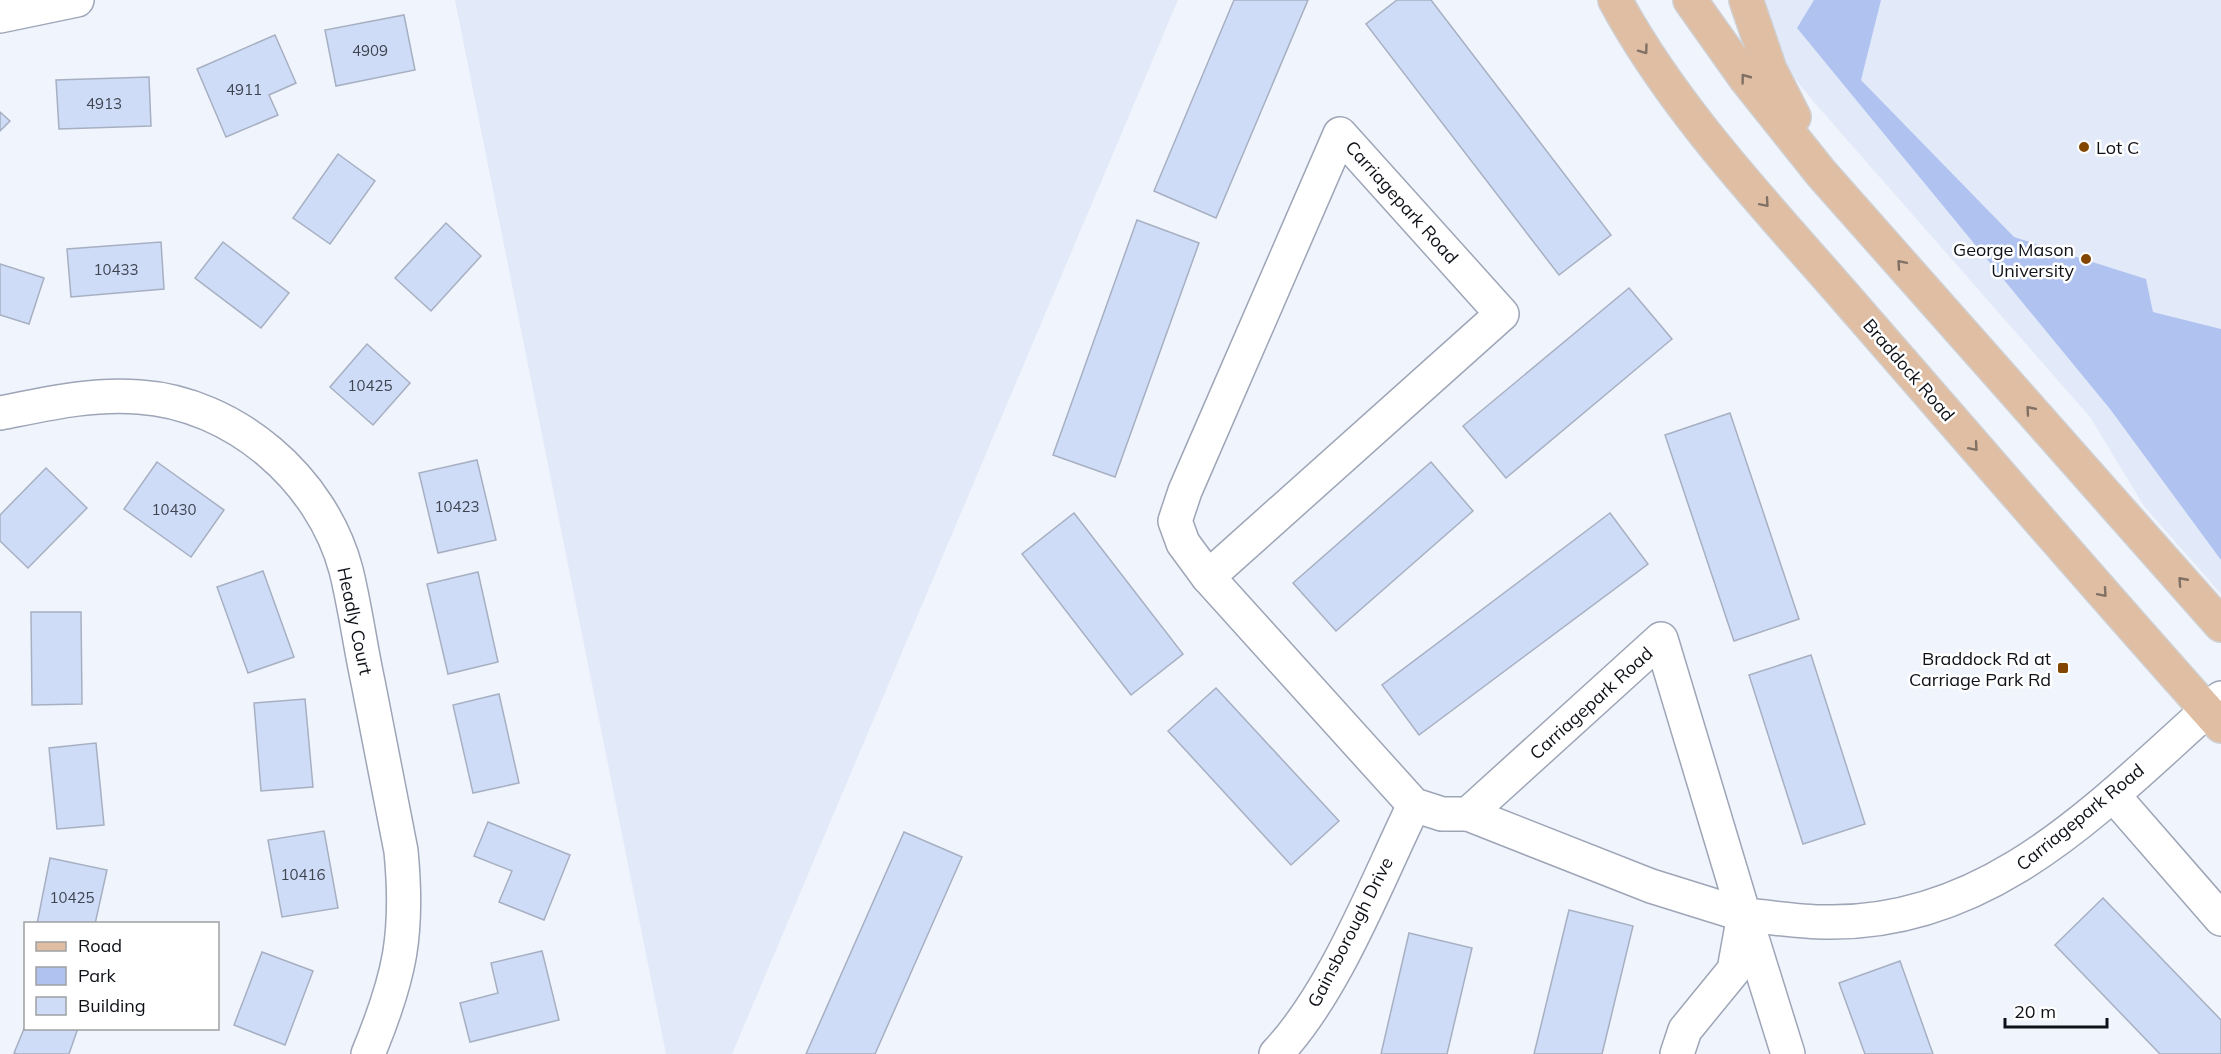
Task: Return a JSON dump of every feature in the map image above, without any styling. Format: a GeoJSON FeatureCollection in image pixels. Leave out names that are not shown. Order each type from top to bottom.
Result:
{"type":"FeatureCollection","features":[{"type":"Feature","properties":{"kind":"main road","name":"Braddock Road"},"geometry":{"type":"LineString","coordinates":[[1615,0],[1634,35],[1685,106],[1755,192],[2216,712]]}},
{"type":"Feature","properties":{"kind":"main road"},"geometry":{"type":"LineString","coordinates":[[1690,0],[1746,79],[1821,173],[2221,625]]}},
{"type":"Feature","properties":{"kind":"main road"},"geometry":{"type":"LineString","coordinates":[[1746,0],[1770,70],[1821,173]]}},
{"type":"Feature","properties":{"kind":"street"},"geometry":{"type":"LineString","coordinates":[[0,16],[77,0]]}},
{"type":"Feature","properties":{"kind":"street","name":"Carriagepark Road"},"geometry":{"type":"LineString","coordinates":[[1208,577],[1502,314],[1340,134],[1185,491],[1175,521],[1183,543],[1208,577],[1414,805],[1442,814],[1468,814],[1651,886],[1744,915],[1826,922],[1876,918],[1925,910],[1965,896],[2002,878],[2036,856],[2216,712]]}},
{"type":"Feature","properties":{"kind":"street","name":"Headly Court"},"geometry":{"type":"LineString","coordinates":[[0,413],[95,396],[141,397],[174,403],[231,424],[251,436],[299,481],[324,519],[345,568],[400,851],[405,897],[405,924],[397,977],[368,1054]]}},
{"type":"Feature","properties":{"kind":"street","name":"Carriagepark Road"},"geometry":{"type":"LineString","coordinates":[[1468,814],[1661,639],[1788,1054]]}},
{"type":"Feature","properties":{"kind":"street"},"geometry":{"type":"LineString","coordinates":[[2113,795],[2221,919]]}},
{"type":"Feature","properties":{"kind":"street","name":"Gainsborough Drive"},"geometry":{"type":"LineString","coordinates":[[1275,1054],[1293,1036],[1318,998],[1414,805]]}},
{"type":"Feature","properties":{"kind":"street","name":"Carriagepark Road"},"geometry":{"type":"LineString","coordinates":[[1677,1054],[1685,1030],[1734,970],[1744,915]]}},
{"type":"Feature","properties":{"kind":"shaded area"},"geometry":{"type":"Polygon","coordinates":[[[455,0],[1178,0],[732,1054],[666,1054],[455,0]]]}},
{"type":"Feature","properties":{"kind":"shaded area","name":"George Mason University"},"geometry":{"type":"Polygon","coordinates":[[[1732,0],[2221,0],[2221,594],[2144,506],[2090,417],[1813,101],[1732,0]]]}},
{"type":"Feature","properties":{"kind":"green space"},"geometry":{"type":"Polygon","coordinates":[[[1814,0],[1881,0],[1861,80],[2014,237],[2146,279],[2153,312],[2221,329],[2221,560],[2110,409],[1797,28],[1814,0]]]}},
{"type":"Feature","properties":{"kind":"building"},"geometry":{"type":"Polygon","coordinates":[[[1234,0],[1308,0],[1216,218],[1154,191],[1234,0]]]}},
{"type":"Feature","properties":{"kind":"building"},"geometry":{"type":"Polygon","coordinates":[[[1397,0],[1431,0],[1611,235],[1559,275],[1366,24],[1397,0]]]}},
{"type":"Feature","properties":{"kind":"building"},"geometry":{"type":"Polygon","coordinates":[[[404,15],[415,70],[336,86],[325,30],[404,15]]]}},
{"type":"Feature","properties":{"kind":"building"},"geometry":{"type":"Polygon","coordinates":[[[275,35],[296,83],[269,95],[278,115],[226,137],[197,69],[275,35]]]}},
{"type":"Feature","properties":{"kind":"building"},"geometry":{"type":"Polygon","coordinates":[[[149,77],[151,126],[59,129],[56,80],[149,77]]]}},
{"type":"Feature","properties":{"kind":"building"},"geometry":{"type":"Polygon","coordinates":[[[0,112],[10,121],[0,131],[0,112]]]}},
{"type":"Feature","properties":{"kind":"building"},"geometry":{"type":"Polygon","coordinates":[[[338,154],[375,181],[330,244],[293,218],[338,154]]]}},
{"type":"Feature","properties":{"kind":"building"},"geometry":{"type":"Polygon","coordinates":[[[1137,220],[1199,243],[1115,477],[1053,455],[1137,220]]]}},
{"type":"Feature","properties":{"kind":"building"},"geometry":{"type":"Polygon","coordinates":[[[446,223],[481,256],[431,311],[395,278],[446,223]]]}},
{"type":"Feature","properties":{"kind":"building"},"geometry":{"type":"Polygon","coordinates":[[[161,242],[164,289],[71,297],[67,249],[161,242]]]}},
{"type":"Feature","properties":{"kind":"building"},"geometry":{"type":"Polygon","coordinates":[[[223,242],[289,293],[261,328],[195,278],[223,242]]]}},
{"type":"Feature","properties":{"kind":"building"},"geometry":{"type":"Polygon","coordinates":[[[0,264],[44,278],[29,324],[0,315],[0,264]]]}},
{"type":"Feature","properties":{"kind":"building"},"geometry":{"type":"Polygon","coordinates":[[[1629,288],[1672,339],[1506,478],[1463,426],[1629,288]]]}},
{"type":"Feature","properties":{"kind":"building"},"geometry":{"type":"Polygon","coordinates":[[[367,344],[410,383],[373,425],[330,387],[367,344]]]}},
{"type":"Feature","properties":{"kind":"building"},"geometry":{"type":"Polygon","coordinates":[[[1730,413],[1799,619],[1734,641],[1665,435],[1730,413]]]}},
{"type":"Feature","properties":{"kind":"building"},"geometry":{"type":"Polygon","coordinates":[[[477,460],[496,540],[438,553],[419,473],[477,460]]]}},
{"type":"Feature","properties":{"kind":"building"},"geometry":{"type":"Polygon","coordinates":[[[157,462],[224,510],[191,557],[124,509],[157,462]]]}},
{"type":"Feature","properties":{"kind":"building"},"geometry":{"type":"Polygon","coordinates":[[[1431,462],[1473,511],[1336,631],[1293,583],[1431,462]]]}},
{"type":"Feature","properties":{"kind":"building"},"geometry":{"type":"Polygon","coordinates":[[[46,468],[87,508],[28,568],[0,541],[0,515],[46,468]]]}},
{"type":"Feature","properties":{"kind":"building"},"geometry":{"type":"Polygon","coordinates":[[[1074,513],[1183,654],[1131,695],[1022,554],[1074,513]]]}},
{"type":"Feature","properties":{"kind":"building"},"geometry":{"type":"Polygon","coordinates":[[[1610,513],[1648,564],[1419,735],[1382,685],[1610,513]]]}},
{"type":"Feature","properties":{"kind":"building"},"geometry":{"type":"Polygon","coordinates":[[[263,571],[294,657],[248,673],[217,587],[263,571]]]}},
{"type":"Feature","properties":{"kind":"building"},"geometry":{"type":"Polygon","coordinates":[[[478,572],[498,662],[448,674],[427,584],[478,572]]]}},
{"type":"Feature","properties":{"kind":"building"},"geometry":{"type":"Polygon","coordinates":[[[31,612],[81,612],[82,704],[32,705],[31,612]]]}},
{"type":"Feature","properties":{"kind":"building"},"geometry":{"type":"Polygon","coordinates":[[[1811,655],[1865,824],[1803,844],[1749,675],[1811,655]]]}},
{"type":"Feature","properties":{"kind":"building"},"geometry":{"type":"Polygon","coordinates":[[[1216,688],[1339,821],[1291,865],[1168,731],[1216,688]]]}},
{"type":"Feature","properties":{"kind":"building"},"geometry":{"type":"Polygon","coordinates":[[[499,694],[519,783],[473,793],[453,705],[499,694]]]}},
{"type":"Feature","properties":{"kind":"building"},"geometry":{"type":"Polygon","coordinates":[[[305,699],[313,787],[261,791],[254,703],[305,699]]]}},
{"type":"Feature","properties":{"kind":"building"},"geometry":{"type":"Polygon","coordinates":[[[96,743],[104,825],[57,829],[49,748],[96,743]]]}},
{"type":"Feature","properties":{"kind":"building"},"geometry":{"type":"Polygon","coordinates":[[[488,822],[570,855],[544,920],[499,902],[512,871],[474,856],[488,822]]]}},
{"type":"Feature","properties":{"kind":"building"},"geometry":{"type":"Polygon","coordinates":[[[324,831],[338,908],[282,917],[268,840],[324,831]]]}},
{"type":"Feature","properties":{"kind":"building"},"geometry":{"type":"Polygon","coordinates":[[[904,832],[962,857],[875,1054],[806,1054],[904,832]]]}},
{"type":"Feature","properties":{"kind":"building"},"geometry":{"type":"Polygon","coordinates":[[[50,858],[107,870],[95,922],[37,922],[50,858]]]}},
{"type":"Feature","properties":{"kind":"building"},"geometry":{"type":"Polygon","coordinates":[[[2103,898],[2221,1020],[2221,1054],[2160,1054],[2055,945],[2103,898]]]}},
{"type":"Feature","properties":{"kind":"building"},"geometry":{"type":"Polygon","coordinates":[[[1569,910],[1633,926],[1602,1054],[1534,1054],[1569,910]]]}},
{"type":"Feature","properties":{"kind":"building"},"geometry":{"type":"Polygon","coordinates":[[[1409,933],[1472,948],[1447,1054],[1381,1054],[1409,933]]]}},
{"type":"Feature","properties":{"kind":"building"},"geometry":{"type":"Polygon","coordinates":[[[542,951],[559,1020],[470,1042],[460,1003],[498,993],[491,963],[542,951]]]}},
{"type":"Feature","properties":{"kind":"building"},"geometry":{"type":"Polygon","coordinates":[[[262,952],[313,971],[285,1045],[234,1025],[262,952]]]}},
{"type":"Feature","properties":{"kind":"building"},"geometry":{"type":"Polygon","coordinates":[[[1900,961],[1933,1054],[1865,1054],[1839,983],[1900,961]]]}},
{"type":"Feature","properties":{"kind":"building"},"geometry":{"type":"Polygon","coordinates":[[[24,1029],[77,1030],[69,1054],[14,1053],[24,1029]]]}},
{"type":"Feature","properties":{"kind":"place","name":"Lot C"},"geometry":{"type":"Point","coordinates":[2084,147]}},
{"type":"Feature","properties":{"kind":"place","name":"George Mason University"},"geometry":{"type":"Point","coordinates":[2086,259]}},
{"type":"Feature","properties":{"kind":"place","name":"Braddock Rd at Carriage Park Rd"},"geometry":{"type":"Point","coordinates":[2063,668]}}]}
